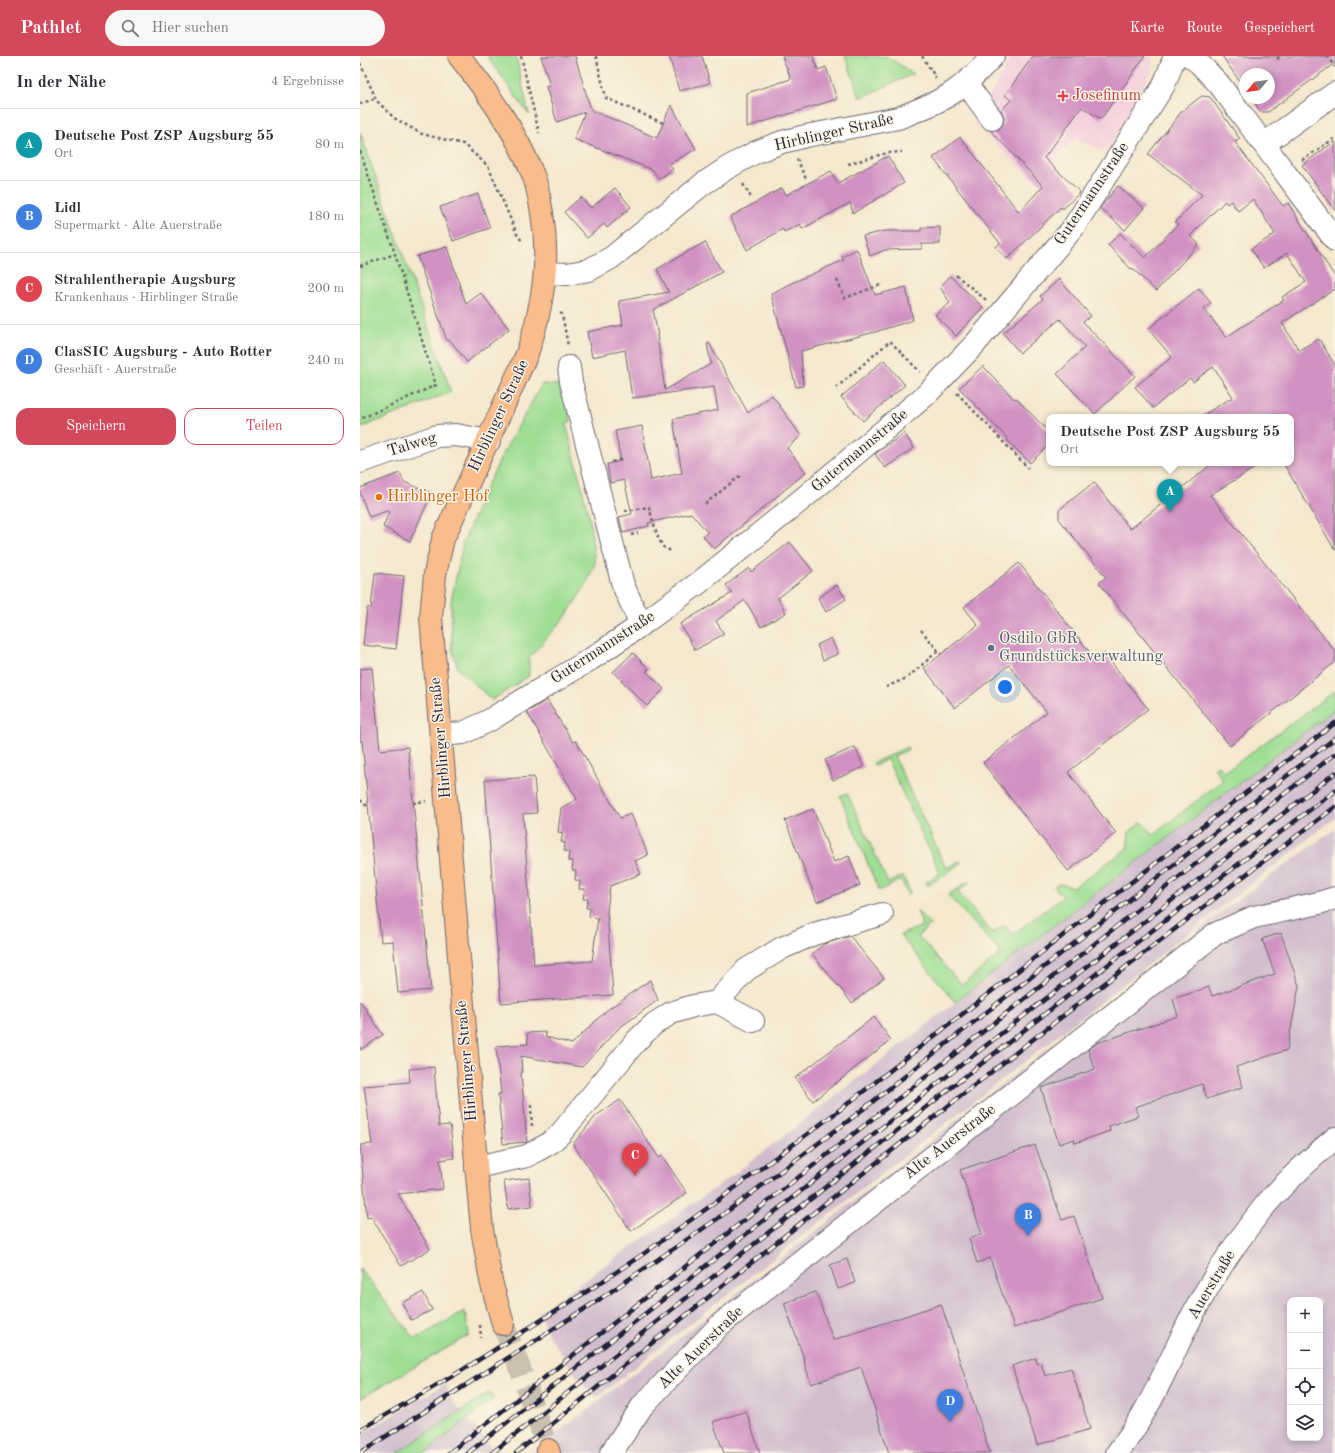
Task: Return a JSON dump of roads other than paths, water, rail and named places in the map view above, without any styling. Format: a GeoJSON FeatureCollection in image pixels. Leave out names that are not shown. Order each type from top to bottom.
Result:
{"type":"FeatureCollection","features":[{"type":"Feature","properties":{"kind":"main road"},"geometry":{"type":"LineString","coordinates":[[459,56],[488,92],[513,133],[533,175],[541,203],[546,233],[546,273]]}},
{"type":"Feature","properties":{"kind":"main road","name":"Hirblinger Straße"},"geometry":{"type":"LineString","coordinates":[[503,1324],[489,1274],[482,1229],[441,735],[435,681],[431,617],[435,574],[443,539],[465,489],[489,441],[527,354],[536,329],[546,273]]}},
{"type":"Feature","properties":{"kind":"street","name":"Hirblinger Straße"},"geometry":{"type":"LineString","coordinates":[[546,273],[567,274],[589,270],[611,258],[703,184],[727,168],[756,152],[782,142],[806,136],[898,118],[947,96],[966,83],[993,56]]}},
{"type":"Feature","properties":{"kind":"street","name":"Gutermannstraße"},"geometry":{"type":"LineString","coordinates":[[441,735],[463,733],[488,721],[591,659],[641,625],[700,582],[806,496],[938,382],[1002,314],[1073,228],[1164,85],[1175,56]]}},
{"type":"Feature","properties":{"kind":"street"},"geometry":{"type":"LineString","coordinates":[[1190,56],[1199,63],[1219,84],[1335,240]]}},
{"type":"Feature","properties":{"kind":"street"},"geometry":{"type":"LineString","coordinates":[[966,83],[992,119]]}},
{"type":"Feature","properties":{"kind":"street"},"geometry":{"type":"LineString","coordinates":[[1264,144],[1335,93]]}},
{"type":"Feature","properties":{"kind":"street"},"geometry":{"type":"LineString","coordinates":[[569,367],[570,382],[623,585],[641,625]]}},
{"type":"Feature","properties":{"kind":"street","name":"Talweg"},"geometry":{"type":"LineString","coordinates":[[360,462],[437,436],[456,435],[489,441]]}},
{"type":"Feature","properties":{"kind":"street","name":"Alte Auerstraße"},"geometry":{"type":"LineString","coordinates":[[611,1453],[643,1405],[721,1324],[1215,934],[1254,917],[1319,904],[1335,898]]}},
{"type":"Feature","properties":{"kind":"street"},"geometry":{"type":"LineString","coordinates":[[717,1002],[746,970],[782,948],[814,934],[882,914]]}},
{"type":"Feature","properties":{"kind":"street"},"geometry":{"type":"LineString","coordinates":[[476,1167],[527,1156],[550,1143],[561,1133],[636,1040],[654,1024],[671,1013],[693,1006],[717,1002],[753,1021]]}},
{"type":"Feature","properties":{"kind":"street","name":"Auerstraße"},"geometry":{"type":"LineString","coordinates":[[1117,1453],[1138,1424],[1162,1380],[1194,1313],[1224,1261],[1260,1212],[1279,1190],[1305,1164],[1335,1138]]}},
{"type":"Feature","properties":{"kind":"tunnel"},"geometry":{"type":"LineString","coordinates":[[503,1324],[548,1450]]}},
{"type":"Feature","properties":{"kind":"railway"},"geometry":{"type":"LineString","coordinates":[[360,1430],[461,1371],[597,1285],[709,1207],[837,1112],[1335,723]]}},
{"type":"Feature","properties":{"kind":"railway"},"geometry":{"type":"LineString","coordinates":[[360,1453],[600,1299],[717,1219],[848,1121],[1335,738]]}},
{"type":"Feature","properties":{"kind":"railway"},"geometry":{"type":"LineString","coordinates":[[449,1453],[1335,754]]}},
{"type":"Feature","properties":{"kind":"railway"},"geometry":{"type":"LineString","coordinates":[[468,1453],[1335,773]]}},
{"type":"Feature","properties":{"kind":"railway"},"geometry":{"type":"LineString","coordinates":[[492,1453],[1016,1036],[1335,791]]}},
{"type":"Feature","properties":{"kind":"railway"},"geometry":{"type":"LineString","coordinates":[[516,1453],[774,1244],[933,1118],[1093,992],[1335,807]]}},
{"type":"Feature","properties":{"kind":"place","name":"Josefinum"},"geometry":{"type":"Point","coordinates":[1063,96]}},
{"type":"Feature","properties":{"kind":"place","name":"Hirblinger Hof"},"geometry":{"type":"Point","coordinates":[379,497]}},
{"type":"Feature","properties":{"kind":"place","name":"Deutsche Post ZSP Augsburg 55"},"geometry":{"type":"Point","coordinates":[1170,512]}},
{"type":"Feature","properties":{"kind":"place","name":"Osdilo GbR Grundstücksverwaltung"},"geometry":{"type":"Point","coordinates":[991,648]}},
{"type":"Feature","properties":{"kind":"place","name":"Strahlentherapie Augsburg"},"geometry":{"type":"Point","coordinates":[635,1176]}},
{"type":"Feature","properties":{"kind":"place","name":"Lidl"},"geometry":{"type":"Point","coordinates":[1028,1236]}},
{"type":"Feature","properties":{"kind":"place","name":"ClasSIC Augsburg - Auto Rotter"},"geometry":{"type":"Point","coordinates":[950,1422]}}]}
